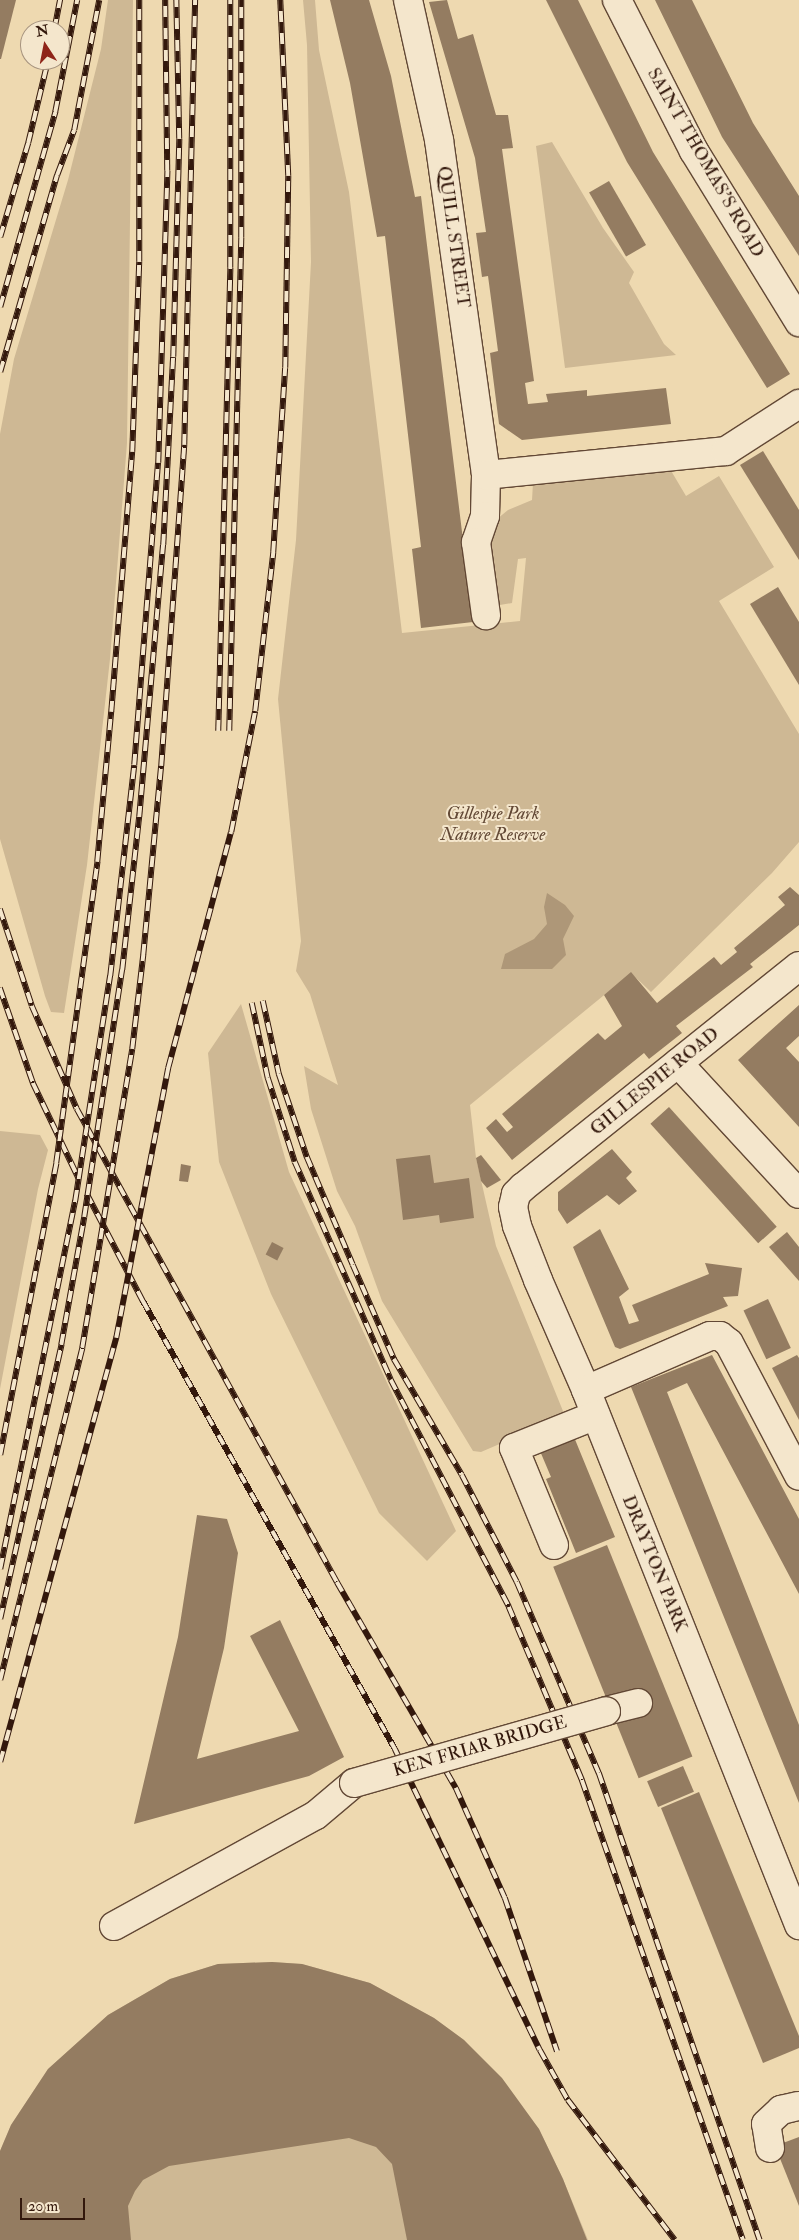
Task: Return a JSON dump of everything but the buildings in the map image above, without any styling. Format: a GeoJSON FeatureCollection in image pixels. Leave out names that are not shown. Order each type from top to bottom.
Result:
{"type":"FeatureCollection","features":[{"type":"Feature","properties":{"kind":"street","name":"QUILL STREET"},"geometry":{"type":"LineString","coordinates":[[408,0],[439,140],[486,475],[485,516],[476,542],[486,615]]}},
{"type":"Feature","properties":{"kind":"street","name":"SAINT THOMAS'S ROAD"},"geometry":{"type":"LineString","coordinates":[[617,0],[694,151],[799,322]]}},
{"type":"Feature","properties":{"kind":"street"},"geometry":{"type":"LineString","coordinates":[[486,475],[726,451],[799,404]]}},
{"type":"Feature","properties":{"kind":"street","name":"GILLESPIE ROAD"},"geometry":{"type":"LineString","coordinates":[[514,1201],[523,1187],[799,966]]}},
{"type":"Feature","properties":{"kind":"street"},"geometry":{"type":"LineString","coordinates":[[678,1063],[799,1194]]}},
{"type":"Feature","properties":{"kind":"street","name":"DRAYTON PARK"},"geometry":{"type":"LineString","coordinates":[[514,1201],[520,1234],[586,1390],[799,1925]]}},
{"type":"Feature","properties":{"kind":"street"},"geometry":{"type":"LineString","coordinates":[[586,1390],[710,1336],[720,1336],[729,1343],[799,1476]]}},
{"type":"Feature","properties":{"kind":"street"},"geometry":{"type":"LineString","coordinates":[[554,1545],[514,1448],[596,1415]]}},
{"type":"Feature","properties":{"kind":"street","name":"KEN FRIAR BRIDGE"},"geometry":{"type":"LineString","coordinates":[[114,1926],[316,1815],[354,1783],[638,1703]]}},
{"type":"Feature","properties":{"kind":"street"},"geometry":{"type":"LineString","coordinates":[[770,2148],[766,2124],[781,2110],[799,2106]]}},
{"type":"Feature","properties":{"kind":"green space"},"geometry":{"type":"Polygon","coordinates":[[[108,0],[133,0],[127,443],[110,659],[87,865],[64,1013],[51,1012],[45,996],[0,839],[0,434],[14,359],[68,180],[101,49],[108,0]]]}},
{"type":"Feature","properties":{"kind":"green space","name":"Gillespie Park Nature Reserve"},"geometry":{"type":"Polygon","coordinates":[[[303,0],[315,0],[319,50],[349,192],[402,633],[520,621],[526,558],[518,559],[512,603],[494,606],[488,564],[491,524],[508,510],[532,500],[533,483],[670,469],[686,496],[719,476],[774,567],[719,601],[799,734],[799,842],[772,873],[651,992],[631,973],[470,1105],[476,1158],[496,1246],[565,1416],[481,1452],[473,1451],[382,1301],[355,1226],[337,1191],[311,1109],[304,1066],[338,1085],[310,994],[296,971],[301,941],[278,699],[296,540],[311,262],[307,45],[303,0]]]}},
{"type":"Feature","properties":{"kind":"green space"},"geometry":{"type":"Polygon","coordinates":[[[552,142],[603,228],[634,272],[629,283],[664,344],[676,355],[565,368],[536,146],[552,142]]]}},
{"type":"Feature","properties":{"kind":"green space"},"geometry":{"type":"Polygon","coordinates":[[[241,1004],[289,1172],[456,1531],[427,1561],[379,1513],[271,1294],[219,1162],[208,1053],[241,1004]]]}},
{"type":"Feature","properties":{"kind":"green space"},"geometry":{"type":"Polygon","coordinates":[[[0,1131],[40,1135],[48,1150],[38,1189],[0,1389],[0,1131]]]}},
{"type":"Feature","properties":{"kind":"green space"},"geometry":{"type":"Polygon","coordinates":[[[272,1962],[302,1964],[370,1983],[434,2018],[464,2040],[539,2129],[563,2179],[588,2240],[0,2240],[0,2151],[11,2125],[48,2069],[108,2015],[170,1979],[218,1964],[272,1962]]]}},
{"type":"Feature","properties":{"kind":"shaded area"},"geometry":{"type":"Polygon","coordinates":[[[547,893],[565,905],[574,916],[563,939],[566,955],[552,969],[501,969],[505,954],[534,939],[547,924],[544,907],[547,893]]]}},
{"type":"Feature","properties":{"kind":"railway"},"geometry":{"type":"LineString","coordinates":[[56,20],[60,0]]}},
{"type":"Feature","properties":{"kind":"railway"},"geometry":{"type":"LineString","coordinates":[[0,307],[55,112],[77,0]]}},
{"type":"Feature","properties":{"kind":"railway"},"geometry":{"type":"LineString","coordinates":[[0,372],[57,175],[74,130],[99,0]]}},
{"type":"Feature","properties":{"kind":"railway"},"geometry":{"type":"LineString","coordinates":[[0,1455],[56,1163],[97,862],[132,452],[139,262],[139,0]]}},
{"type":"Feature","properties":{"kind":"railway"},"geometry":{"type":"LineString","coordinates":[[0,1569],[75,1201],[110,976],[134,765],[158,463],[167,171],[165,0]]}},
{"type":"Feature","properties":{"kind":"railway"},"geometry":{"type":"LineString","coordinates":[[0,1619],[61,1345],[84,1217],[122,970],[139,817],[163,545],[173,357],[179,139],[176,0]]}},
{"type":"Feature","properties":{"kind":"railway"},"geometry":{"type":"LineString","coordinates":[[0,1680],[82,1348],[132,1049],[143,955],[161,766],[184,445],[195,0]]}},
{"type":"Feature","properties":{"kind":"railway"},"geometry":{"type":"LineString","coordinates":[[218,731],[230,268],[230,0]]}},
{"type":"Feature","properties":{"kind":"railway"},"geometry":{"type":"LineString","coordinates":[[229,731],[241,238],[241,0]]}},
{"type":"Feature","properties":{"kind":"railway"},"geometry":{"type":"LineString","coordinates":[[0,1762],[116,1338],[168,1068],[231,832],[255,711],[273,552],[285,368],[288,176],[280,0]]}},
{"type":"Feature","properties":{"kind":"railway"},"geometry":{"type":"LineString","coordinates":[[0,237],[28,143],[46,70]]}},
{"type":"Feature","properties":{"kind":"railway"},"geometry":{"type":"LineString","coordinates":[[0,909],[32,1006],[77,1109],[337,1582],[456,1788],[505,1898],[557,2051]]}},
{"type":"Feature","properties":{"kind":"railway"},"geometry":{"type":"LineString","coordinates":[[0,988],[33,1083],[79,1179]]}},
{"type":"Feature","properties":{"kind":"railway"},"geometry":{"type":"LineString","coordinates":[[263,1001],[279,1074],[307,1157],[353,1265],[394,1359],[462,1475],[517,1582],[599,1773],[760,2240]]}},
{"type":"Feature","properties":{"kind":"railway"},"geometry":{"type":"LineString","coordinates":[[252,1003],[268,1078],[295,1162],[391,1380],[509,1607],[582,1780],[743,2240]]}},
{"type":"Feature","properties":{"kind":"railway"},"geometry":{"type":"LineString","coordinates":[[87,1194],[143,1301],[395,1749],[540,2050],[568,2100],[675,2240]]}}]}
